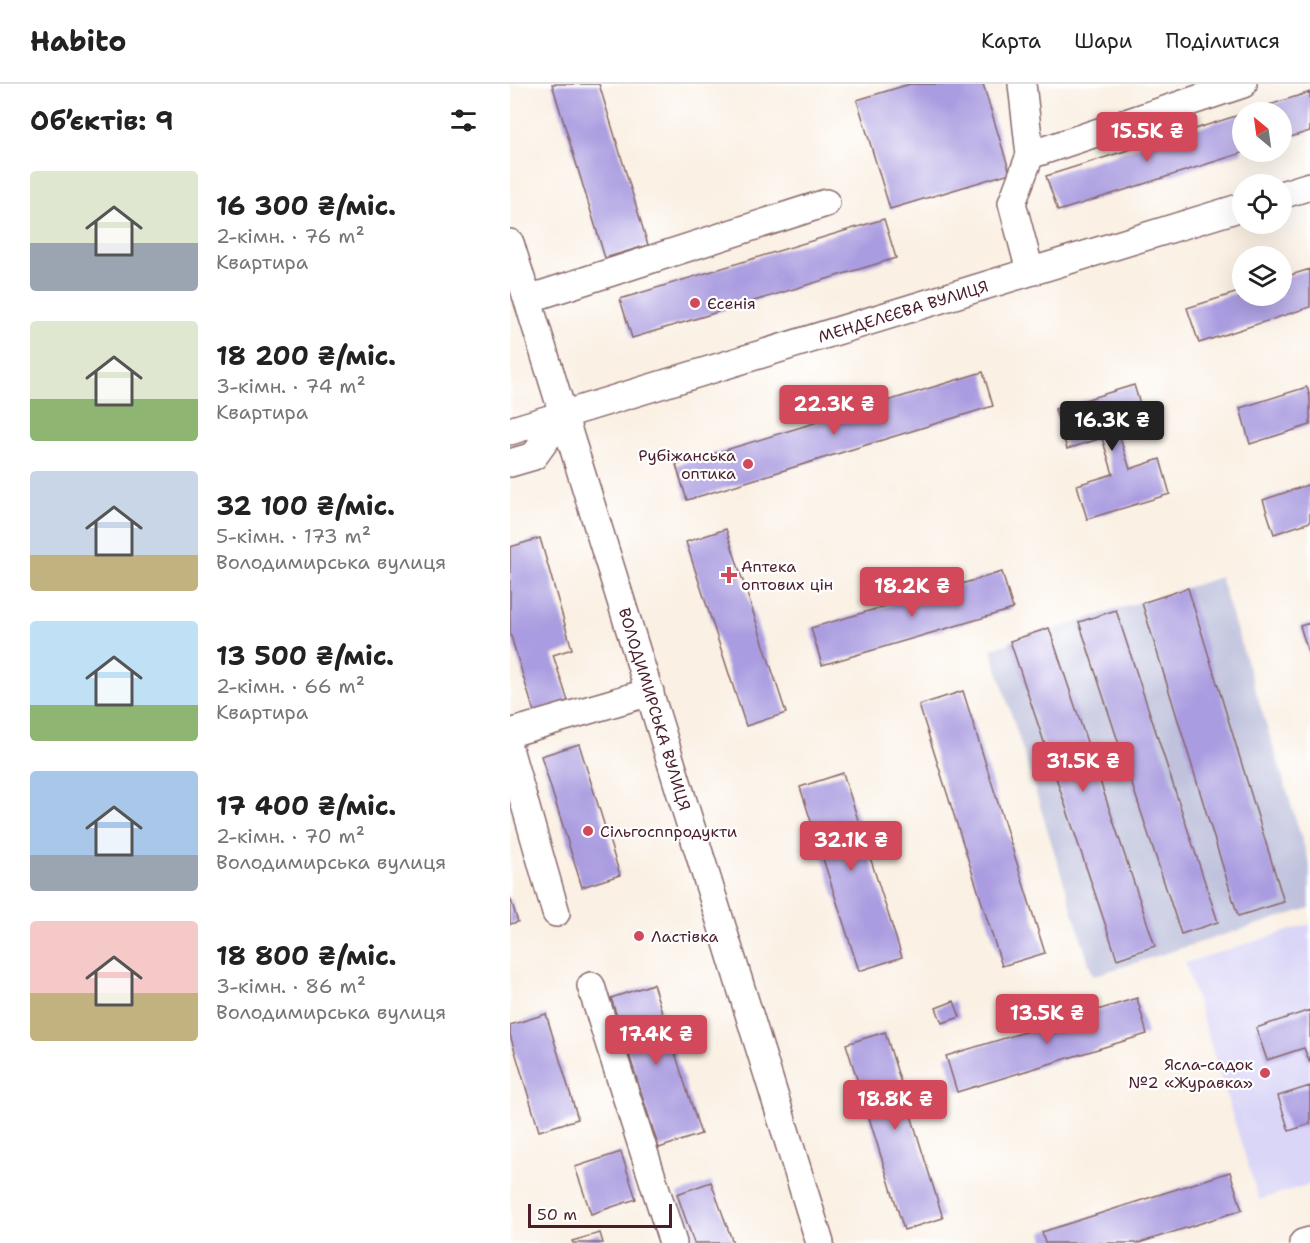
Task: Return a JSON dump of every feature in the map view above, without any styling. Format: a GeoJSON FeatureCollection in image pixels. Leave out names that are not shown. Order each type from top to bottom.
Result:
{"type":"FeatureCollection","features":[{"type":"Feature","properties":{"kind":"street"},"geometry":{"type":"LineString","coordinates":[[1022,84],[1030,154],[1012,203],[1030,272]]}},
{"type":"Feature","properties":{"kind":"street"},"geometry":{"type":"LineString","coordinates":[[1030,154],[1243,84]]}},
{"type":"Feature","properties":{"kind":"street"},"geometry":{"type":"LineString","coordinates":[[1292,192],[1310,186]]}},
{"type":"Feature","properties":{"kind":"street"},"geometry":{"type":"LineString","coordinates":[[528,299],[826,203]]}},
{"type":"Feature","properties":{"kind":"street","name":"МЕНДЕЛЄЄВА ВУЛИЦЯ"},"geometry":{"type":"LineString","coordinates":[[510,432],[1232,210]]}},
{"type":"Feature","properties":{"kind":"street","name":"ВОЛОДИМИРСЬКА ВУЛИЦЯ"},"geometry":{"type":"LineString","coordinates":[[510,243],[820,1243]]}},
{"type":"Feature","properties":{"kind":"street"},"geometry":{"type":"LineString","coordinates":[[510,463],[534,456],[564,415]]}},
{"type":"Feature","properties":{"kind":"street"},"geometry":{"type":"LineString","coordinates":[[510,734],[650,692]]}},
{"type":"Feature","properties":{"kind":"street"},"geometry":{"type":"LineString","coordinates":[[512,769],[556,913]]}},
{"type":"Feature","properties":{"kind":"street"},"geometry":{"type":"LineString","coordinates":[[591,986],[673,1243]]}},
{"type":"Feature","properties":{"kind":"street"},"geometry":{"type":"LineString","coordinates":[[1303,1243],[1310,1241]]}},
{"type":"Feature","properties":{"kind":"shaded area"},"geometry":{"type":"Polygon","coordinates":[[[1220,577],[1310,865],[1310,908],[1093,976],[991,649],[1220,577]]]}},
{"type":"Feature","properties":{"kind":"shaded area","name":"Ясла-садок №2 «Журавка»"},"geometry":{"type":"Polygon","coordinates":[[[1310,924],[1310,1184],[1259,1200],[1185,963],[1310,924]]]}},
{"type":"Feature","properties":{"kind":"building"},"geometry":{"type":"Polygon","coordinates":[[[552,84],[599,84],[648,245],[605,258],[552,84]]]}},
{"type":"Feature","properties":{"kind":"building"},"geometry":{"type":"Polygon","coordinates":[[[910,84],[983,84],[1010,173],[890,209],[857,100],[910,84]]]}},
{"type":"Feature","properties":{"kind":"building"},"geometry":{"type":"Polygon","coordinates":[[[1310,92],[1310,131],[1292,137],[1292,102],[1278,102],[1310,92]]]}},
{"type":"Feature","properties":{"kind":"building"},"geometry":{"type":"Polygon","coordinates":[[[1232,117],[1232,156],[1058,211],[1046,176],[1232,117]]]}},
{"type":"Feature","properties":{"kind":"building"},"geometry":{"type":"Polygon","coordinates":[[[884,219],[896,258],[632,338],[620,299],[884,219]]]}},
{"type":"Feature","properties":{"kind":"building"},"geometry":{"type":"Polygon","coordinates":[[[1310,269],[1310,307],[1199,343],[1187,308],[1232,294],[1232,306],[1292,306],[1292,275],[1310,269]]]}},
{"type":"Feature","properties":{"kind":"building"},"geometry":{"type":"Polygon","coordinates":[[[983,372],[993,406],[687,500],[676,465],[983,372]]]}},
{"type":"Feature","properties":{"kind":"building"},"geometry":{"type":"Polygon","coordinates":[[[1134,385],[1146,423],[1118,432],[1130,469],[1160,459],[1170,494],[1087,519],[1077,485],[1113,474],[1102,438],[1067,449],[1055,409],[1134,385]]]}},
{"type":"Feature","properties":{"kind":"building"},"geometry":{"type":"Polygon","coordinates":[[[1307,387],[1310,397],[1310,425],[1250,444],[1240,408],[1307,387]]]}},
{"type":"Feature","properties":{"kind":"building"},"geometry":{"type":"Polygon","coordinates":[[[1310,484],[1310,522],[1274,534],[1263,500],[1310,484]]]}},
{"type":"Feature","properties":{"kind":"building"},"geometry":{"type":"Polygon","coordinates":[[[726,529],[786,713],[746,726],[686,542],[726,529]]]}},
{"type":"Feature","properties":{"kind":"building"},"geometry":{"type":"Polygon","coordinates":[[[540,538],[572,649],[553,655],[568,701],[534,712],[510,633],[510,547],[540,538]]]}},
{"type":"Feature","properties":{"kind":"building"},"geometry":{"type":"Polygon","coordinates":[[[1002,572],[1013,609],[822,665],[811,628],[1002,572]]]}},
{"type":"Feature","properties":{"kind":"building"},"geometry":{"type":"Polygon","coordinates":[[[1188,588],[1284,902],[1238,916],[1142,603],[1188,588]]]}},
{"type":"Feature","properties":{"kind":"building"},"geometry":{"type":"Polygon","coordinates":[[[1116,610],[1218,922],[1181,934],[1079,622],[1116,610]]]}},
{"type":"Feature","properties":{"kind":"building"},"geometry":{"type":"Polygon","coordinates":[[[1310,623],[1310,655],[1309,655],[1300,626],[1310,623]]]}},
{"type":"Feature","properties":{"kind":"building"},"geometry":{"type":"Polygon","coordinates":[[[1049,628],[1155,946],[1117,959],[1010,641],[1049,628]]]}},
{"type":"Feature","properties":{"kind":"building"},"geometry":{"type":"Polygon","coordinates":[[[963,691],[1045,953],[1002,966],[919,705],[963,691]]]}},
{"type":"Feature","properties":{"kind":"building"},"geometry":{"type":"Polygon","coordinates":[[[579,744],[620,875],[582,887],[541,756],[579,744]]]}},
{"type":"Feature","properties":{"kind":"building"},"geometry":{"type":"Polygon","coordinates":[[[843,773],[902,957],[859,971],[800,787],[843,773]]]}},
{"type":"Feature","properties":{"kind":"building"},"geometry":{"type":"Polygon","coordinates":[[[510,897],[518,922],[510,924],[510,897]]]}},
{"type":"Feature","properties":{"kind":"building"},"geometry":{"type":"Polygon","coordinates":[[[653,984],[701,1134],[659,1148],[611,998],[653,984]]]}},
{"type":"Feature","properties":{"kind":"building"},"geometry":{"type":"Polygon","coordinates":[[[1137,998],[1147,1034],[957,1092],[946,1056],[1137,998]]]}},
{"type":"Feature","properties":{"kind":"building"},"geometry":{"type":"Polygon","coordinates":[[[954,1001],[960,1017],[942,1023],[936,1008],[954,1001]]]}},
{"type":"Feature","properties":{"kind":"building"},"geometry":{"type":"Polygon","coordinates":[[[1310,1010],[1310,1063],[1304,1048],[1267,1060],[1256,1028],[1310,1010]]]}},
{"type":"Feature","properties":{"kind":"building"},"geometry":{"type":"Polygon","coordinates":[[[546,1014],[578,1119],[539,1131],[510,1035],[510,1025],[546,1014]]]}},
{"type":"Feature","properties":{"kind":"building"},"geometry":{"type":"Polygon","coordinates":[[[885,1032],[943,1218],[904,1230],[846,1044],[885,1032]]]}},
{"type":"Feature","properties":{"kind":"building"},"geometry":{"type":"Polygon","coordinates":[[[1310,1086],[1310,1124],[1289,1131],[1278,1096],[1310,1086]]]}},
{"type":"Feature","properties":{"kind":"building"},"geometry":{"type":"Polygon","coordinates":[[[621,1152],[636,1199],[591,1214],[575,1167],[621,1152]]]}},
{"type":"Feature","properties":{"kind":"building"},"geometry":{"type":"Polygon","coordinates":[[[1230,1172],[1242,1210],[1139,1243],[1045,1243],[1042,1232],[1230,1172]]]}},
{"type":"Feature","properties":{"kind":"building"},"geometry":{"type":"Polygon","coordinates":[[[711,1182],[733,1243],[694,1243],[677,1194],[711,1182]]]}},
{"type":"Feature","properties":{"kind":"building"},"geometry":{"type":"Polygon","coordinates":[[[600,1233],[603,1243],[573,1243],[572,1241],[600,1233]]]}},
{"type":"Feature","properties":{"kind":"place","name":"Єсенія"},"geometry":{"type":"Point","coordinates":[695,303]}},
{"type":"Feature","properties":{"kind":"place","name":"Рубіжанська оптика"},"geometry":{"type":"Point","coordinates":[748,464]}},
{"type":"Feature","properties":{"kind":"place","name":"Аптека оптових цін"},"geometry":{"type":"Point","coordinates":[729,575]}},
{"type":"Feature","properties":{"kind":"place","name":"Сільгосппродукти"},"geometry":{"type":"Point","coordinates":[588,831]}},
{"type":"Feature","properties":{"kind":"place","name":"Ластівка"},"geometry":{"type":"Point","coordinates":[639,936]}},
{"type":"Feature","properties":{"kind":"place","name":"Ясла-садок №2 «Журавка»"},"geometry":{"type":"Point","coordinates":[1265,1073]}}]}
